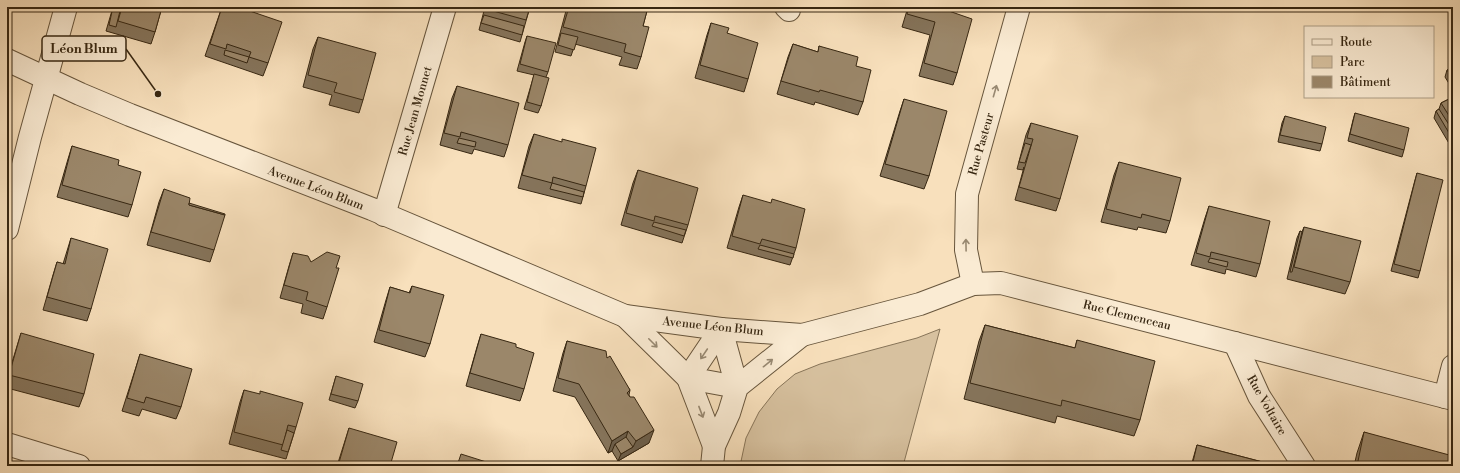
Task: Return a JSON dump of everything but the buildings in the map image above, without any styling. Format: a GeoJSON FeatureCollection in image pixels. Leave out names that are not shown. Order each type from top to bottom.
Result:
{"type":"FeatureCollection","features":[{"type":"Feature","properties":{"kind":"street"},"geometry":{"type":"LineString","coordinates":[[7,230],[30,137],[66,7]]}},
{"type":"Feature","properties":{"kind":"street","name":"Rue Jean Monnet"},"geometry":{"type":"LineString","coordinates":[[384,215],[445,7]]}},
{"type":"Feature","properties":{"kind":"street","name":"Rue Pasteur"},"geometry":{"type":"LineString","coordinates":[[973,284],[966,250],[967,194],[1019,7]]}},
{"type":"Feature","properties":{"kind":"street","name":"Avenue Léon Blum"},"geometry":{"type":"LineString","coordinates":[[7,60],[130,116],[384,215],[625,316],[721,329],[802,335]]}},
{"type":"Feature","properties":{"kind":"street","name":"Rue Clemenceau"},"geometry":{"type":"LineString","coordinates":[[802,335],[920,304],[973,284],[1001,283],[1449,398]]}},
{"type":"Feature","properties":{"kind":"street","name":"Avenue Léon Blum"},"geometry":{"type":"LineString","coordinates":[[625,316],[688,378],[713,456]]}},
{"type":"Feature","properties":{"kind":"street"},"geometry":{"type":"LineString","coordinates":[[721,329],[688,378],[737,387],[802,335]]}},
{"type":"Feature","properties":{"kind":"street"},"geometry":{"type":"LineString","coordinates":[[713,456],[737,387],[721,329]]}},
{"type":"Feature","properties":{"kind":"street","name":"Rue Voltaire"},"geometry":{"type":"LineString","coordinates":[[1235,343],[1259,396],[1304,466]]}},
{"type":"Feature","properties":{"kind":"street"},"geometry":{"type":"LineString","coordinates":[[1449,398],[1453,366]]}},
{"type":"Feature","properties":{"kind":"street"},"geometry":{"type":"LineString","coordinates":[[7,444],[79,466]]}},
{"type":"Feature","properties":{"kind":"green space"},"geometry":{"type":"Polygon","coordinates":[[[940,329],[903,466],[740,466],[746,438],[759,412],[777,389],[795,374],[820,364],[917,338],[940,329]]]}},
{"type":"Feature","properties":{"kind":"place","name":"Léon Blum"},"geometry":{"type":"Point","coordinates":[158,94]}}]}
